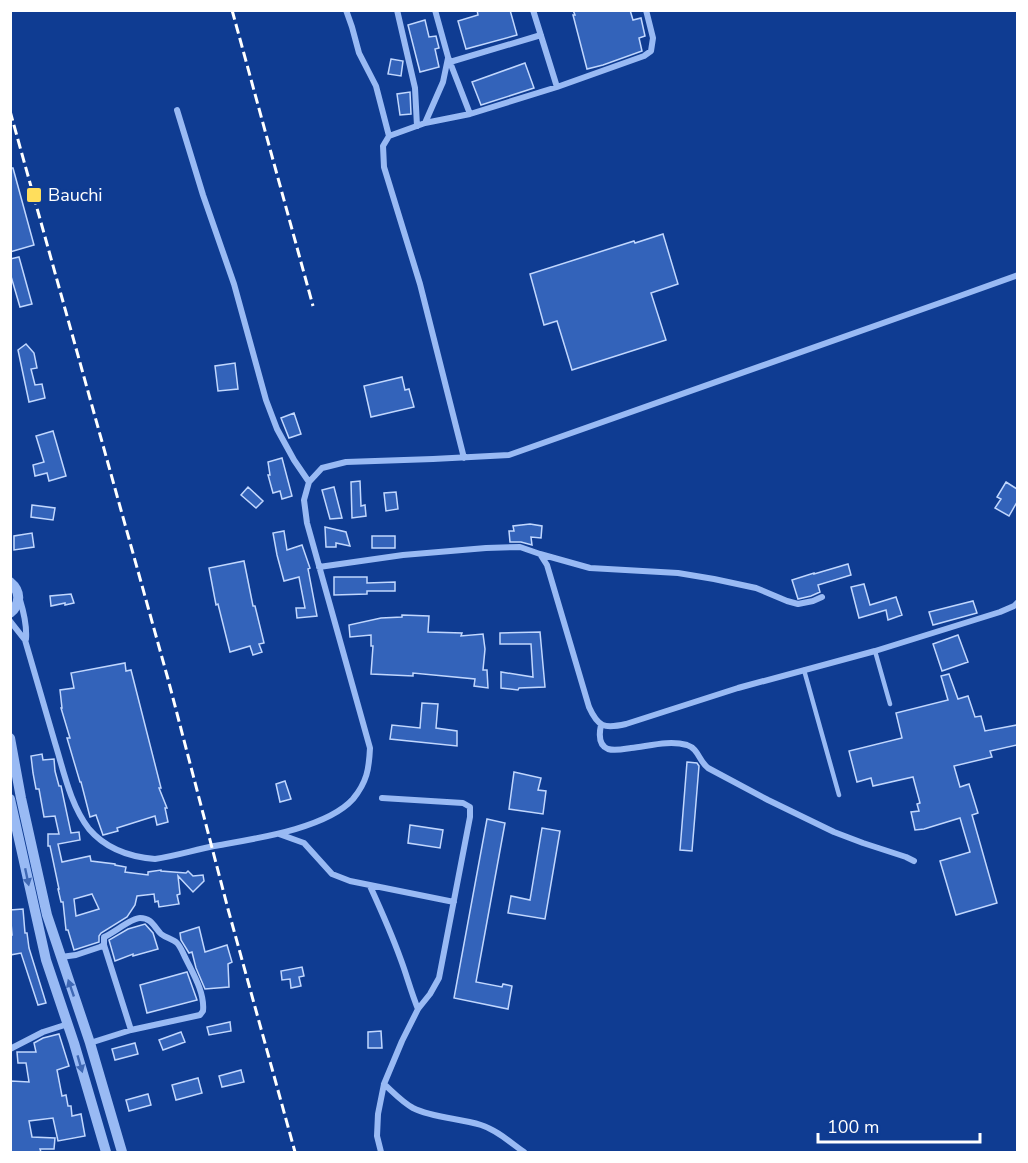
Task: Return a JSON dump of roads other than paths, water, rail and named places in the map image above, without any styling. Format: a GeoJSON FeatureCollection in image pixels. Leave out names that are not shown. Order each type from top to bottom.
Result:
{"type":"FeatureCollection","features":[{"type":"Feature","properties":{"kind":"street"},"geometry":{"type":"LineString","coordinates":[[346,10],[359,53],[376,86],[389,136]]}},
{"type":"Feature","properties":{"kind":"street"},"geometry":{"type":"LineString","coordinates":[[397,10],[415,88],[417,126]]}},
{"type":"Feature","properties":{"kind":"street"},"geometry":{"type":"LineString","coordinates":[[435,10],[449,60],[470,114]]}},
{"type":"Feature","properties":{"kind":"street"},"geometry":{"type":"LineString","coordinates":[[533,10],[557,87]]}},
{"type":"Feature","properties":{"kind":"street"},"geometry":{"type":"LineString","coordinates":[[464,458],[420,284],[384,167],[383,146],[389,136],[425,123],[470,114],[557,87],[644,56],[651,51],[652,38],[646,10]]}},
{"type":"Feature","properties":{"kind":"street"},"geometry":{"type":"LineString","coordinates":[[449,60],[541,35]]}},
{"type":"Feature","properties":{"kind":"street"},"geometry":{"type":"LineString","coordinates":[[425,123],[443,82],[449,60]]}},
{"type":"Feature","properties":{"kind":"street"},"geometry":{"type":"LineString","coordinates":[[177,110],[202,195],[234,284],[276,429],[309,482]]}},
{"type":"Feature","properties":{"kind":"street"},"geometry":{"type":"LineString","coordinates":[[11,581],[18,592],[24,610],[26,640],[68,785],[76,809],[90,830],[105,843],[123,853],[155,859],[279,834],[330,816],[351,801],[363,784],[370,767],[370,748],[307,524],[304,500],[309,482],[322,468],[346,462],[509,455],[1017,274]]}},
{"type":"Feature","properties":{"kind":"street"},"geometry":{"type":"LineString","coordinates":[[319,567],[403,555],[486,548],[520,548],[590,568],[678,573],[714,579],[756,588],[798,604],[822,597]]}},
{"type":"Feature","properties":{"kind":"street"},"geometry":{"type":"LineString","coordinates":[[540,554],[547,565],[589,707],[594,718],[601,725],[612,727],[738,688],[875,651],[1000,612],[1014,606],[1017,602]]}},
{"type":"Feature","properties":{"kind":"street"},"geometry":{"type":"LineString","coordinates":[[10,613],[16,607],[19,597]]}},
{"type":"Feature","properties":{"kind":"street"},"geometry":{"type":"LineString","coordinates":[[10,621],[26,640]]}},
{"type":"Feature","properties":{"kind":"street"},"geometry":{"type":"LineString","coordinates":[[601,725],[600,740],[609,750],[668,743],[690,746],[708,768],[768,800],[834,832],[906,856],[914,861]]}},
{"type":"Feature","properties":{"kind":"street"},"geometry":{"type":"LineString","coordinates":[[10,738],[47,915],[90,1043],[122,1152]]}},
{"type":"Feature","properties":{"kind":"street"},"geometry":{"type":"LineString","coordinates":[[381,1152],[377,1136],[378,1114],[384,1084],[418,1009],[439,978],[470,817],[470,807],[463,803],[382,798]]}},
{"type":"Feature","properties":{"kind":"street"},"geometry":{"type":"LineString","coordinates":[[10,799],[46,960],[68,1023],[106,1152]]}},
{"type":"Feature","properties":{"kind":"street"},"geometry":{"type":"LineString","coordinates":[[279,834],[304,843],[332,874],[350,881],[454,902]]}},
{"type":"Feature","properties":{"kind":"street"},"geometry":{"type":"LineString","coordinates":[[370,886],[395,943],[418,1009]]}},
{"type":"Feature","properties":{"kind":"street"},"geometry":{"type":"LineString","coordinates":[[90,1043],[131,1030],[200,1015],[203,1011],[202,997],[179,944],[160,933],[154,924],[141,918],[134,919],[104,937],[104,945],[131,1030]]}},
{"type":"Feature","properties":{"kind":"street"},"geometry":{"type":"LineString","coordinates":[[61,957],[76,955],[104,945]]}},
{"type":"Feature","properties":{"kind":"street"},"geometry":{"type":"LineString","coordinates":[[10,1049],[43,1032],[68,1023]]}},
{"type":"Feature","properties":{"kind":"street"},"geometry":{"type":"LineString","coordinates":[[384,1084],[412,1108],[483,1125],[524,1152]]}},
{"type":"Feature","properties":{"kind":"lane"},"geometry":{"type":"LineString","coordinates":[[875,651],[890,704]]}},
{"type":"Feature","properties":{"kind":"lane"},"geometry":{"type":"LineString","coordinates":[[804,670],[839,795]]}},
{"type":"Feature","properties":{"kind":"railway"},"geometry":{"type":"LineString","coordinates":[[232,10],[313,306]]}},
{"type":"Feature","properties":{"kind":"railway"},"geometry":{"type":"LineString","coordinates":[[10,111],[168,679],[295,1152]]}},
{"type":"Feature","properties":{"kind":"place","name":"Bauchi"},"geometry":{"type":"Point","coordinates":[34,195]}}]}
